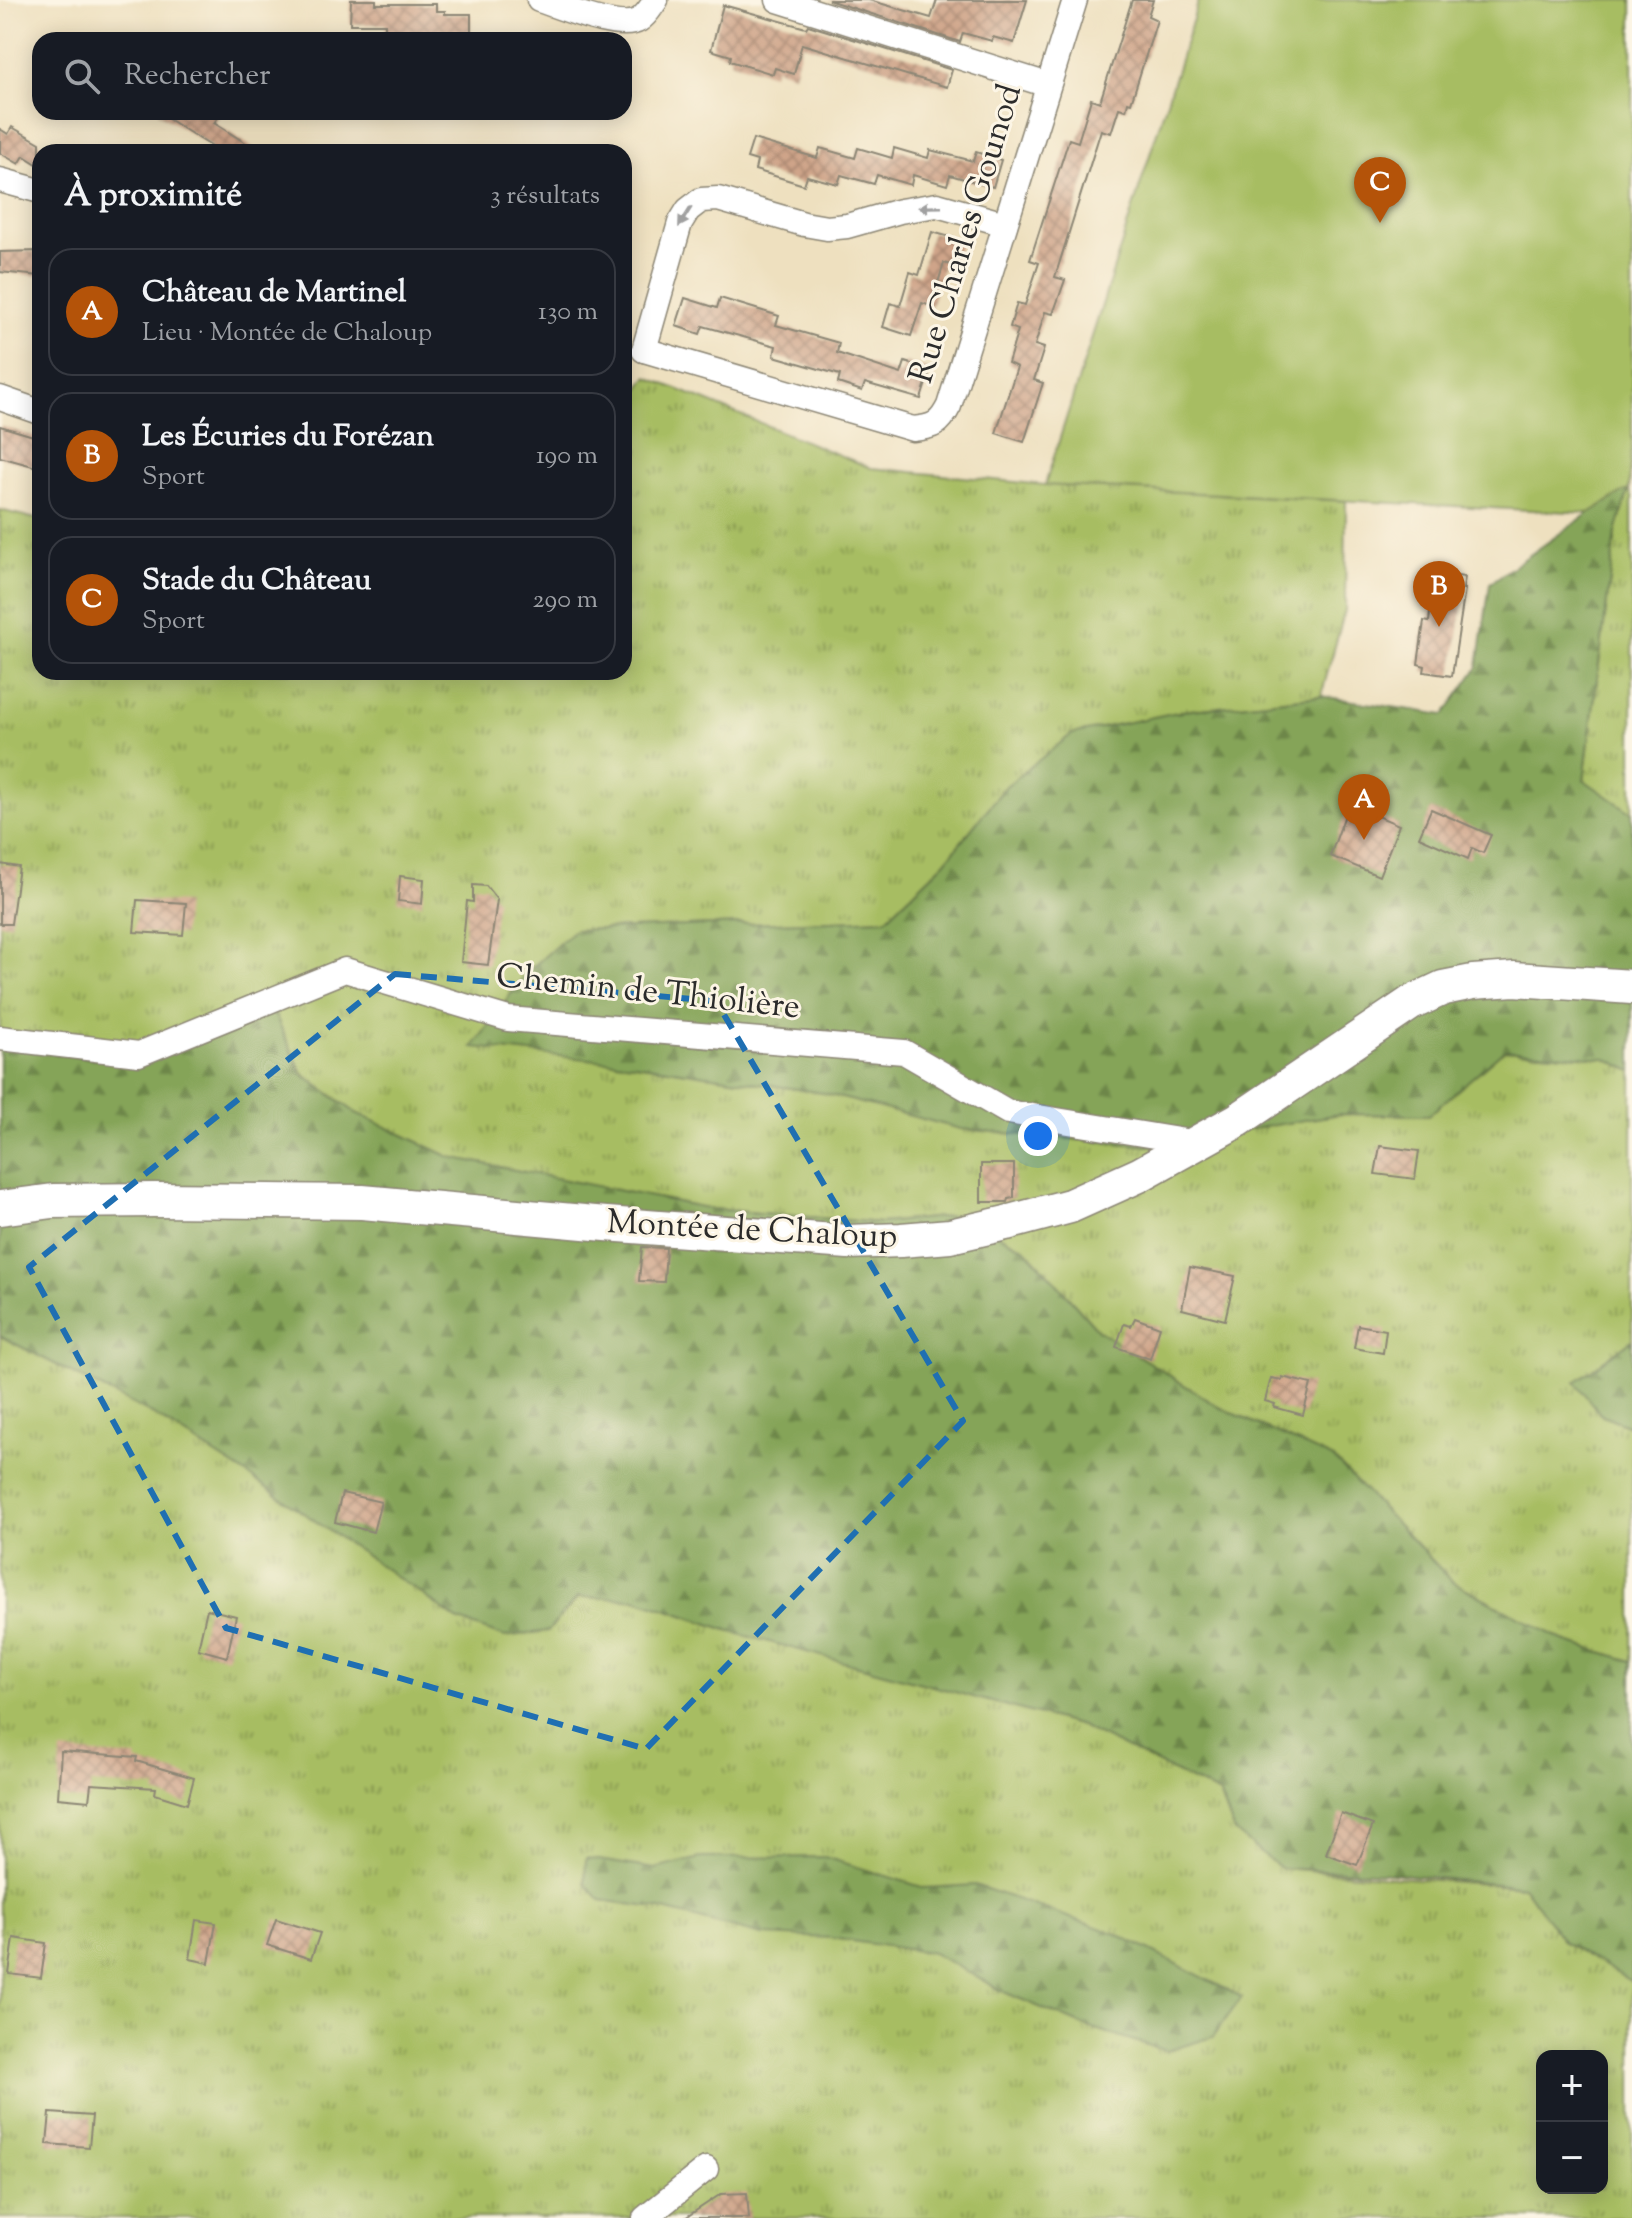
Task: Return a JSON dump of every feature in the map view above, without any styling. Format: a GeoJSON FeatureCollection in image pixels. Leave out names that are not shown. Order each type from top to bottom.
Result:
{"type":"FeatureCollection","features":[{"type":"Feature","properties":{"kind":"main road","name":"Montée de Chaloup"},"geometry":{"type":"LineString","coordinates":[[0,1208],[53,1201],[362,1202],[848,1242],[950,1236],[1070,1206],[1139,1175],[1238,1120],[1411,1003],[1443,988],[1514,979],[1632,987]]}},
{"type":"Feature","properties":{"kind":"street"},"geometry":{"type":"LineString","coordinates":[[539,0],[611,22],[629,24],[639,20],[656,0]]}},
{"type":"Feature","properties":{"kind":"street"},"geometry":{"type":"LineString","coordinates":[[778,0],[1048,85]]}},
{"type":"Feature","properties":{"kind":"street","name":"Rue Charles Gounod"},"geometry":{"type":"LineString","coordinates":[[634,355],[913,429],[931,427],[943,419],[1075,0]]}},
{"type":"Feature","properties":{"kind":"street"},"geometry":{"type":"LineString","coordinates":[[0,180],[32,189]]}},
{"type":"Feature","properties":{"kind":"street"},"geometry":{"type":"LineString","coordinates":[[634,355],[680,223],[688,210],[701,200],[718,199],[827,228],[937,205],[1005,224]]}},
{"type":"Feature","properties":{"kind":"street"},"geometry":{"type":"LineString","coordinates":[[0,398],[32,409]]}},
{"type":"Feature","properties":{"kind":"street","name":"Chemin de Thiolière"},"geometry":{"type":"LineString","coordinates":[[0,1038],[139,1054],[345,970],[508,1019],[904,1052],[1008,1112],[1197,1143]]}},
{"type":"Feature","properties":{"kind":"street"},"geometry":{"type":"LineString","coordinates":[[645,2218],[706,2169]]}},
{"type":"Feature","properties":{"kind":"highlighted area"},"geometry":{"type":"Polygon","coordinates":[[[395,974],[716,1001],[963,1421],[646,1749],[226,1628],[29,1267],[395,974]]]}},
{"type":"Feature","properties":{"kind":"green space"},"geometry":{"type":"Polygon","coordinates":[[[1199,0],[1632,0],[1632,447],[1629,489],[1589,513],[1045,485],[1199,0]]]}},
{"type":"Feature","properties":{"kind":"green space"},"geometry":{"type":"Polygon","coordinates":[[[647,377],[871,468],[1045,485],[1346,501],[1345,610],[1321,696],[1182,711],[945,862],[886,919],[574,930],[474,1046],[635,1064],[823,1093],[961,1129],[1149,1146],[1340,1114],[1428,1115],[1504,1050],[1605,1058],[1632,1071],[1632,1340],[1576,1382],[1600,1414],[1632,1427],[1632,1661],[1566,1642],[1453,1582],[1334,1459],[1219,1407],[1098,1330],[1026,1249],[961,1215],[881,1223],[712,1209],[450,1157],[356,1113],[302,1073],[274,1013],[135,1064],[0,1046],[0,510],[32,518],[32,680],[632,680],[632,399],[647,377]]]}},
{"type":"Feature","properties":{"kind":"green space"},"geometry":{"type":"Polygon","coordinates":[[[1629,489],[1632,497],[1632,813],[1584,781],[1616,532],[1629,489]]]}},
{"type":"Feature","properties":{"kind":"green space"},"geometry":{"type":"Polygon","coordinates":[[[1629,489],[1616,532],[1584,780],[1632,813],[1632,1071],[1605,1058],[1504,1050],[1429,1115],[1340,1114],[1149,1146],[961,1129],[823,1093],[635,1064],[473,1047],[526,973],[574,930],[886,919],[945,862],[1006,786],[1072,734],[1182,711],[1321,696],[1444,715],[1478,667],[1490,583],[1589,513],[1629,489]]]}},
{"type":"Feature","properties":{"kind":"green space"},"geometry":{"type":"Polygon","coordinates":[[[274,1013],[302,1074],[356,1113],[450,1157],[712,1209],[881,1223],[961,1215],[1026,1249],[1098,1330],[1219,1407],[1334,1459],[1453,1582],[1566,1642],[1632,1661],[1632,1982],[1564,1942],[1524,1887],[1390,1873],[1280,1868],[1234,1831],[1220,1794],[1081,1726],[736,1633],[636,1599],[578,1597],[548,1631],[505,1637],[457,1620],[245,1473],[154,1415],[0,1336],[0,1046],[135,1064],[274,1013]]]}},
{"type":"Feature","properties":{"kind":"green space"},"geometry":{"type":"Polygon","coordinates":[[[0,1336],[154,1415],[245,1473],[457,1620],[548,1631],[578,1597],[636,1599],[736,1633],[1081,1726],[1220,1794],[1234,1831],[1280,1868],[1524,1887],[1564,1942],[1632,1982],[1632,2218],[0,2218],[0,1336]]]}},
{"type":"Feature","properties":{"kind":"green space"},"geometry":{"type":"Polygon","coordinates":[[[1632,1340],[1632,1427],[1600,1414],[1575,1382],[1632,1340]]]}},
{"type":"Feature","properties":{"kind":"green space"},"geometry":{"type":"Polygon","coordinates":[[[825,1857],[925,1888],[975,1885],[1117,1934],[1242,1997],[1213,2037],[1167,2051],[1082,2025],[1004,1992],[933,1953],[831,1938],[762,1935],[656,1908],[600,1900],[585,1883],[586,1858],[655,1869],[700,1858],[825,1857]]]}},
{"type":"Feature","properties":{"kind":"building"},"geometry":{"type":"Polygon","coordinates":[[[351,0],[376,0],[376,4],[436,4],[436,11],[445,11],[445,14],[471,14],[471,32],[385,32],[385,24],[350,24],[351,0]]]}},
{"type":"Feature","properties":{"kind":"building"},"geometry":{"type":"Polygon","coordinates":[[[828,0],[869,0],[931,18],[937,0],[1027,0],[1014,43],[963,33],[960,42],[828,0]]]}},
{"type":"Feature","properties":{"kind":"building"},"geometry":{"type":"Polygon","coordinates":[[[1132,0],[1153,0],[1148,16],[1157,20],[1131,103],[1128,102],[1126,110],[1119,108],[1111,133],[1101,130],[1055,277],[1065,280],[1053,314],[1045,312],[1035,345],[1044,348],[1034,380],[1043,383],[1024,442],[996,433],[1017,367],[1008,363],[1018,330],[1010,327],[1017,303],[1025,305],[1039,263],[1030,260],[1069,139],[1078,142],[1091,99],[1100,102],[1132,0]]]}},
{"type":"Feature","properties":{"kind":"building"},"geometry":{"type":"Polygon","coordinates":[[[723,5],[806,28],[808,25],[952,70],[947,87],[802,44],[794,74],[775,68],[773,74],[730,61],[731,56],[711,50],[723,5]]]}},
{"type":"Feature","properties":{"kind":"building"},"geometry":{"type":"Polygon","coordinates":[[[170,120],[216,120],[214,123],[247,144],[208,144],[170,120]]]}},
{"type":"Feature","properties":{"kind":"building"},"geometry":{"type":"Polygon","coordinates":[[[12,127],[40,143],[32,144],[32,161],[24,156],[19,164],[0,153],[0,129],[8,134],[12,127]]]}},
{"type":"Feature","properties":{"kind":"building"},"geometry":{"type":"Polygon","coordinates":[[[753,139],[817,158],[820,148],[855,158],[858,148],[892,158],[894,148],[928,158],[930,150],[973,161],[976,152],[1001,160],[993,187],[950,175],[947,185],[913,175],[911,185],[877,175],[874,184],[841,175],[838,184],[807,176],[804,185],[755,170],[757,161],[747,158],[753,139]]]}},
{"type":"Feature","properties":{"kind":"building"},"geometry":{"type":"Polygon","coordinates":[[[932,232],[961,240],[953,266],[944,263],[931,306],[922,303],[911,336],[883,327],[890,303],[900,306],[910,272],[919,275],[932,232]]]}},
{"type":"Feature","properties":{"kind":"building"},"geometry":{"type":"Polygon","coordinates":[[[32,251],[32,275],[0,272],[0,252],[32,251]]]}},
{"type":"Feature","properties":{"kind":"building"},"geometry":{"type":"Polygon","coordinates":[[[685,298],[717,308],[720,298],[779,316],[776,325],[839,343],[837,353],[901,374],[905,362],[930,370],[921,399],[865,383],[862,391],[838,383],[840,375],[774,356],[776,346],[703,326],[700,334],[676,326],[685,298]]]}},
{"type":"Feature","properties":{"kind":"building"},"geometry":{"type":"Polygon","coordinates":[[[0,426],[32,436],[32,466],[0,457],[0,426]]]}},
{"type":"Feature","properties":{"kind":"building"},"geometry":{"type":"Polygon","coordinates":[[[1434,573],[1465,577],[1452,676],[1424,672],[1425,666],[1418,664],[1424,621],[1429,622],[1434,573]]]}},
{"type":"Feature","properties":{"kind":"building"},"geometry":{"type":"Polygon","coordinates":[[[1349,804],[1399,825],[1379,876],[1330,856],[1349,804]]]}},
{"type":"Feature","properties":{"kind":"building"},"geometry":{"type":"Polygon","coordinates":[[[1431,809],[1491,835],[1483,853],[1472,848],[1468,859],[1419,837],[1431,809]]]}},
{"type":"Feature","properties":{"kind":"building"},"geometry":{"type":"Polygon","coordinates":[[[0,864],[19,867],[11,924],[0,924],[0,864]]]}},
{"type":"Feature","properties":{"kind":"building"},"geometry":{"type":"Polygon","coordinates":[[[400,876],[424,879],[422,904],[398,901],[400,876]]]}},
{"type":"Feature","properties":{"kind":"building"},"geometry":{"type":"Polygon","coordinates":[[[473,885],[486,886],[497,900],[488,965],[461,962],[467,901],[473,902],[473,885]]]}},
{"type":"Feature","properties":{"kind":"building"},"geometry":{"type":"Polygon","coordinates":[[[137,900],[186,903],[183,935],[134,932],[137,900]]]}},
{"type":"Feature","properties":{"kind":"building"},"geometry":{"type":"Polygon","coordinates":[[[1380,1146],[1419,1151],[1415,1179],[1375,1174],[1380,1146]]]}},
{"type":"Feature","properties":{"kind":"building"},"geometry":{"type":"Polygon","coordinates":[[[981,1164],[1014,1164],[1014,1198],[1007,1202],[981,1202],[981,1164]]]}},
{"type":"Feature","properties":{"kind":"building"},"geometry":{"type":"Polygon","coordinates":[[[642,1247],[666,1248],[664,1282],[639,1281],[642,1247]]]}},
{"type":"Feature","properties":{"kind":"building"},"geometry":{"type":"Polygon","coordinates":[[[1190,1267],[1235,1276],[1225,1320],[1182,1309],[1190,1267]]]}},
{"type":"Feature","properties":{"kind":"building"},"geometry":{"type":"Polygon","coordinates":[[[1135,1318],[1160,1327],[1150,1359],[1116,1347],[1124,1324],[1131,1326],[1135,1318]]]}},
{"type":"Feature","properties":{"kind":"building"},"geometry":{"type":"Polygon","coordinates":[[[1358,1325],[1386,1330],[1383,1353],[1354,1348],[1358,1325]]]}},
{"type":"Feature","properties":{"kind":"building"},"geometry":{"type":"Polygon","coordinates":[[[1282,1377],[1311,1384],[1303,1415],[1274,1407],[1275,1404],[1265,1401],[1271,1378],[1282,1380],[1282,1377]]]}},
{"type":"Feature","properties":{"kind":"building"},"geometry":{"type":"Polygon","coordinates":[[[342,1493],[381,1502],[373,1532],[335,1522],[342,1493]]]}},
{"type":"Feature","properties":{"kind":"building"},"geometry":{"type":"Polygon","coordinates":[[[207,1609],[236,1616],[227,1657],[198,1649],[207,1609]]]}},
{"type":"Feature","properties":{"kind":"building"},"geometry":{"type":"Polygon","coordinates":[[[61,1751],[137,1757],[136,1761],[194,1778],[187,1804],[155,1794],[156,1788],[91,1784],[89,1801],[58,1798],[61,1751]]]}},
{"type":"Feature","properties":{"kind":"building"},"geometry":{"type":"Polygon","coordinates":[[[1341,1813],[1373,1825],[1357,1865],[1326,1854],[1341,1813]]]}},
{"type":"Feature","properties":{"kind":"building"},"geometry":{"type":"Polygon","coordinates":[[[276,1919],[320,1933],[311,1959],[267,1945],[276,1919]]]}},
{"type":"Feature","properties":{"kind":"building"},"geometry":{"type":"Polygon","coordinates":[[[196,1920],[216,1923],[209,1963],[190,1959],[196,1920]]]}},
{"type":"Feature","properties":{"kind":"building"},"geometry":{"type":"Polygon","coordinates":[[[14,1938],[46,1943],[41,1978],[9,1974],[14,1938]]]}},
{"type":"Feature","properties":{"kind":"building"},"geometry":{"type":"Polygon","coordinates":[[[50,2113],[92,2116],[89,2147],[47,2144],[50,2113]]]}},
{"type":"Feature","properties":{"kind":"building"},"geometry":{"type":"Polygon","coordinates":[[[747,2193],[749,2218],[685,2218],[721,2194],[747,2193]]]}},
{"type":"Feature","properties":{"kind":"place","name":"Stade du Château"},"geometry":{"type":"Point","coordinates":[1380,223]}},
{"type":"Feature","properties":{"kind":"place","name":"Les Écuries du Forézan"},"geometry":{"type":"Point","coordinates":[1439,627]}},
{"type":"Feature","properties":{"kind":"place","name":"Château de Martinel"},"geometry":{"type":"Point","coordinates":[1364,840]}}]}
